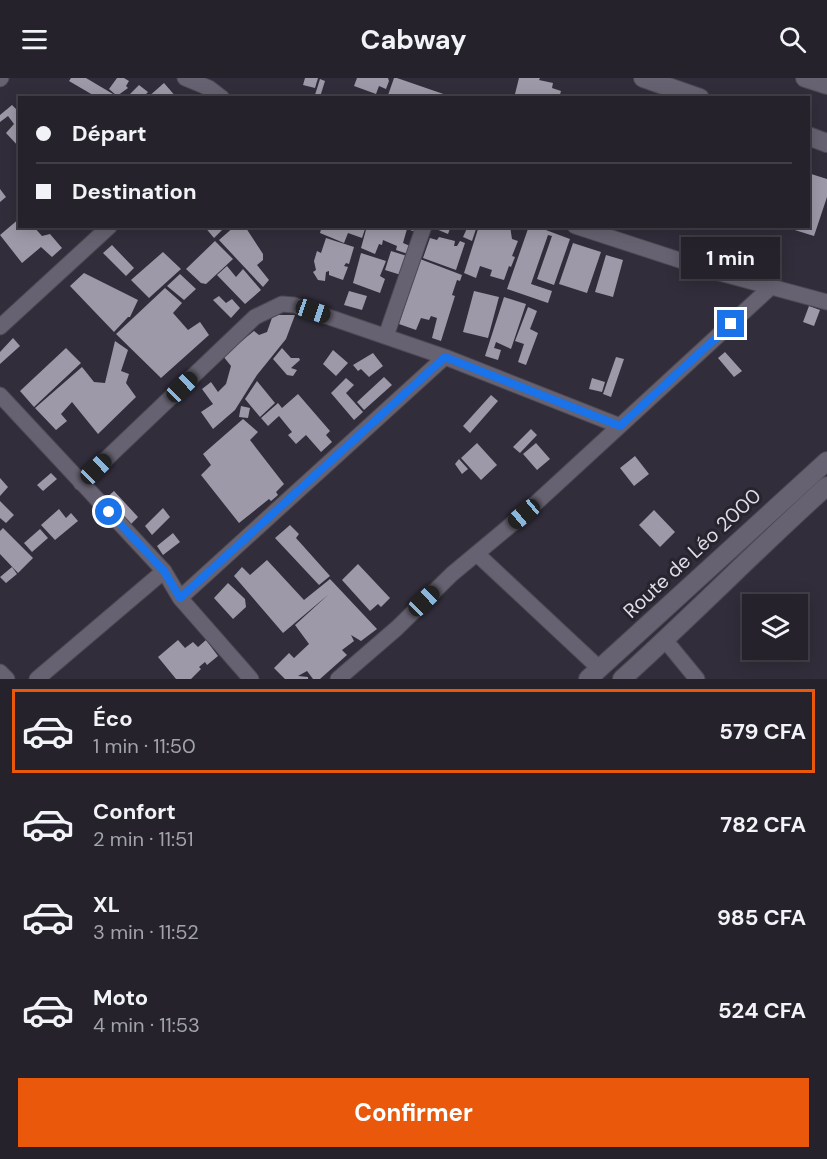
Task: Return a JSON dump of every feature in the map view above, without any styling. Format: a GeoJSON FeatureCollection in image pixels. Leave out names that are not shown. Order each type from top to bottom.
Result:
{"type":"FeatureCollection","features":[{"type":"Feature","properties":{"kind":"street"},"geometry":{"type":"LineString","coordinates":[[185,78],[209,88],[219,96]]}},
{"type":"Feature","properties":{"kind":"street"},"geometry":{"type":"LineString","coordinates":[[643,78],[694,96]]}},
{"type":"Feature","properties":{"kind":"street"},"geometry":{"type":"LineString","coordinates":[[805,78],[827,85]]}},
{"type":"Feature","properties":{"kind":"street"},"geometry":{"type":"LineString","coordinates":[[810,137],[827,143]]}},
{"type":"Feature","properties":{"kind":"street"},"geometry":{"type":"LineString","coordinates":[[0,327],[108,228]]}},
{"type":"Feature","properties":{"kind":"street"},"geometry":{"type":"LineString","coordinates":[[386,336],[423,228]]}},
{"type":"Feature","properties":{"kind":"street"},"geometry":{"type":"LineString","coordinates":[[581,228],[716,272],[827,302]]}},
{"type":"Feature","properties":{"kind":"street"},"geometry":{"type":"LineString","coordinates":[[338,679],[397,628],[452,574],[524,514],[772,286]]}},
{"type":"Feature","properties":{"kind":"street"},"geometry":{"type":"LineString","coordinates":[[81,483],[255,317],[282,304],[294,305],[445,357],[620,426]]}},
{"type":"Feature","properties":{"kind":"street"},"geometry":{"type":"LineString","coordinates":[[180,598],[445,357]]}},
{"type":"Feature","properties":{"kind":"street"},"geometry":{"type":"LineString","coordinates":[[0,395],[164,571],[180,598],[251,679]]}},
{"type":"Feature","properties":{"kind":"street","name":"Route de Léo 2000"},"geometry":{"type":"LineString","coordinates":[[594,674],[827,461]]}},
{"type":"Feature","properties":{"kind":"street"},"geometry":{"type":"LineString","coordinates":[[622,679],[827,486]]}},
{"type":"Feature","properties":{"kind":"street"},"geometry":{"type":"LineString","coordinates":[[477,554],[594,674]]}},
{"type":"Feature","properties":{"kind":"street"},"geometry":{"type":"LineString","coordinates":[[37,679],[164,571]]}},
{"type":"Feature","properties":{"kind":"street"},"geometry":{"type":"LineString","coordinates":[[665,640],[697,679]]}},
{"type":"Feature","properties":{"kind":"street"},"geometry":{"type":"LineString","coordinates":[[0,672],[7,679]]}},
{"type":"Feature","properties":{"kind":"building"},"geometry":{"type":"Polygon","coordinates":[[[71,78],[86,78],[113,94],[112,96],[95,96],[69,81],[71,78]]]}},
{"type":"Feature","properties":{"kind":"building"},"geometry":{"type":"Polygon","coordinates":[[[117,78],[129,81],[126,86],[128,88],[117,96],[109,89],[117,78]]]}},
{"type":"Feature","properties":{"kind":"building"},"geometry":{"type":"Polygon","coordinates":[[[305,78],[318,78],[315,88],[303,85],[305,78]]]}},
{"type":"Feature","properties":{"kind":"building"},"geometry":{"type":"Polygon","coordinates":[[[357,78],[388,78],[389,81],[386,89],[379,86],[376,94],[354,86],[357,78]]]}},
{"type":"Feature","properties":{"kind":"building"},"geometry":{"type":"Polygon","coordinates":[[[394,78],[397,78],[449,96],[388,96],[394,78]]]}},
{"type":"Feature","properties":{"kind":"building"},"geometry":{"type":"Polygon","coordinates":[[[519,78],[540,78],[539,80],[553,83],[552,88],[561,91],[560,96],[514,96],[519,78]]]}},
{"type":"Feature","properties":{"kind":"building"},"geometry":{"type":"Polygon","coordinates":[[[320,79],[325,81],[320,96],[315,96],[320,79]]]}},
{"type":"Feature","properties":{"kind":"building"},"geometry":{"type":"Polygon","coordinates":[[[164,83],[175,96],[149,96],[164,83]]]}},
{"type":"Feature","properties":{"kind":"building"},"geometry":{"type":"Polygon","coordinates":[[[139,85],[148,92],[144,96],[128,96],[139,85]]]}},
{"type":"Feature","properties":{"kind":"building"},"geometry":{"type":"Polygon","coordinates":[[[12,105],[18,111],[18,146],[6,133],[14,124],[8,116],[0,122],[0,115],[12,105]]]}},
{"type":"Feature","properties":{"kind":"building"},"geometry":{"type":"Polygon","coordinates":[[[810,174],[827,179],[827,197],[814,236],[788,228],[810,228],[810,174]]]}},
{"type":"Feature","properties":{"kind":"building"},"geometry":{"type":"Polygon","coordinates":[[[0,189],[6,197],[0,202],[0,189]]]}},
{"type":"Feature","properties":{"kind":"building"},"geometry":{"type":"Polygon","coordinates":[[[18,220],[18,228],[35,228],[42,236],[50,234],[62,248],[52,257],[41,247],[22,263],[0,235],[18,220]]]}},
{"type":"Feature","properties":{"kind":"building"},"geometry":{"type":"Polygon","coordinates":[[[206,228],[222,228],[223,229],[214,238],[206,228]]]}},
{"type":"Feature","properties":{"kind":"building"},"geometry":{"type":"Polygon","coordinates":[[[233,228],[246,228],[263,254],[263,260],[257,265],[269,280],[263,287],[219,240],[233,228]]]}},
{"type":"Feature","properties":{"kind":"building"},"geometry":{"type":"Polygon","coordinates":[[[321,228],[365,228],[362,238],[348,233],[344,243],[320,233],[321,228]]]}},
{"type":"Feature","properties":{"kind":"building"},"geometry":{"type":"Polygon","coordinates":[[[366,228],[417,228],[416,232],[407,229],[403,243],[410,246],[408,254],[396,250],[397,246],[383,240],[375,254],[361,248],[366,228]]]}},
{"type":"Feature","properties":{"kind":"building"},"geometry":{"type":"Polygon","coordinates":[[[434,228],[450,228],[448,234],[434,228]]]}},
{"type":"Feature","properties":{"kind":"building"},"geometry":{"type":"Polygon","coordinates":[[[467,228],[476,228],[472,241],[463,237],[467,228]]]}},
{"type":"Feature","properties":{"kind":"building"},"geometry":{"type":"Polygon","coordinates":[[[478,228],[510,228],[512,239],[518,241],[512,256],[515,257],[504,280],[490,276],[492,270],[480,266],[476,278],[464,273],[478,228]]]}},
{"type":"Feature","properties":{"kind":"building"},"geometry":{"type":"Polygon","coordinates":[[[528,228],[540,228],[570,239],[554,285],[537,279],[552,236],[548,235],[531,284],[552,291],[548,303],[507,289],[528,228]]]}},
{"type":"Feature","properties":{"kind":"building"},"geometry":{"type":"Polygon","coordinates":[[[439,237],[455,241],[454,246],[457,246],[460,241],[465,243],[456,270],[423,258],[430,238],[437,240],[439,237]]]}},
{"type":"Feature","properties":{"kind":"building"},"geometry":{"type":"Polygon","coordinates":[[[326,238],[354,247],[349,264],[346,263],[344,266],[348,267],[343,280],[329,275],[329,271],[326,272],[325,281],[318,280],[313,272],[316,270],[314,261],[317,251],[321,253],[326,238]]]}},
{"type":"Feature","properties":{"kind":"building"},"geometry":{"type":"Polygon","coordinates":[[[215,241],[233,259],[206,284],[201,283],[186,269],[215,241]]]}},
{"type":"Feature","properties":{"kind":"building"},"geometry":{"type":"Polygon","coordinates":[[[573,243],[601,252],[587,293],[559,284],[573,243]]]}},
{"type":"Feature","properties":{"kind":"building"},"geometry":{"type":"Polygon","coordinates":[[[112,245],[134,268],[126,276],[103,253],[112,245]]]}},
{"type":"Feature","properties":{"kind":"building"},"geometry":{"type":"Polygon","coordinates":[[[391,251],[407,256],[401,275],[385,270],[391,251]]]}},
{"type":"Feature","properties":{"kind":"building"},"geometry":{"type":"Polygon","coordinates":[[[163,252],[181,269],[149,298],[131,280],[163,252]]]}},
{"type":"Feature","properties":{"kind":"building"},"geometry":{"type":"Polygon","coordinates":[[[361,253],[386,261],[380,276],[385,279],[380,293],[353,283],[361,253]]]}},
{"type":"Feature","properties":{"kind":"building"},"geometry":{"type":"Polygon","coordinates":[[[606,255],[623,260],[613,297],[595,292],[606,255]]]}},
{"type":"Feature","properties":{"kind":"building"},"geometry":{"type":"Polygon","coordinates":[[[420,259],[462,275],[460,281],[457,280],[452,295],[455,296],[441,341],[432,338],[437,318],[431,316],[429,320],[421,318],[416,330],[399,324],[420,259]]]}},
{"type":"Feature","properties":{"kind":"building"},"geometry":{"type":"Polygon","coordinates":[[[227,266],[236,277],[243,269],[261,290],[245,304],[217,275],[227,266]]]}},
{"type":"Feature","properties":{"kind":"building"},"geometry":{"type":"Polygon","coordinates":[[[84,273],[138,300],[130,317],[114,332],[70,286],[84,273]]]}},
{"type":"Feature","properties":{"kind":"building"},"geometry":{"type":"Polygon","coordinates":[[[180,274],[196,289],[184,300],[167,286],[180,274]]]}},
{"type":"Feature","properties":{"kind":"building"},"geometry":{"type":"Polygon","coordinates":[[[165,288],[182,303],[173,313],[188,330],[200,322],[209,335],[161,378],[116,334],[165,288]]]}},
{"type":"Feature","properties":{"kind":"building"},"geometry":{"type":"Polygon","coordinates":[[[349,291],[367,296],[362,310],[344,305],[349,291]]]}},
{"type":"Feature","properties":{"kind":"building"},"geometry":{"type":"Polygon","coordinates":[[[474,291],[499,297],[488,338],[463,332],[474,291]]]}},
{"type":"Feature","properties":{"kind":"building"},"geometry":{"type":"Polygon","coordinates":[[[219,296],[226,303],[232,299],[240,308],[231,318],[213,300],[219,296]]]}},
{"type":"Feature","properties":{"kind":"building"},"geometry":{"type":"Polygon","coordinates":[[[504,297],[526,304],[511,349],[496,342],[494,348],[501,350],[498,360],[485,356],[504,297]]]}},
{"type":"Feature","properties":{"kind":"building"},"geometry":{"type":"Polygon","coordinates":[[[809,306],[820,310],[814,326],[803,322],[809,306]]]}},
{"type":"Feature","properties":{"kind":"building"},"geometry":{"type":"Polygon","coordinates":[[[528,307],[537,311],[530,329],[538,333],[526,365],[518,362],[524,344],[515,341],[528,307]]]}},
{"type":"Feature","properties":{"kind":"building"},"geometry":{"type":"Polygon","coordinates":[[[273,315],[295,315],[286,339],[257,375],[235,410],[213,429],[201,412],[213,404],[202,389],[211,382],[218,392],[226,384],[231,366],[223,356],[254,331],[259,335],[267,332],[273,315]]]}},
{"type":"Feature","properties":{"kind":"building"},"geometry":{"type":"Polygon","coordinates":[[[13,338],[20,346],[0,364],[0,352],[13,338]]]}},
{"type":"Feature","properties":{"kind":"building"},"geometry":{"type":"Polygon","coordinates":[[[115,341],[128,350],[121,371],[129,374],[126,383],[136,397],[98,434],[72,402],[61,414],[67,421],[56,430],[35,408],[82,367],[94,382],[105,383],[115,341]]]}},
{"type":"Feature","properties":{"kind":"building"},"geometry":{"type":"Polygon","coordinates":[[[66,348],[81,363],[34,407],[20,391],[66,348]]]}},
{"type":"Feature","properties":{"kind":"building"},"geometry":{"type":"Polygon","coordinates":[[[282,348],[291,358],[300,360],[291,368],[297,370],[293,376],[287,375],[273,359],[282,348]]]}},
{"type":"Feature","properties":{"kind":"building"},"geometry":{"type":"Polygon","coordinates":[[[333,350],[348,363],[336,376],[323,364],[333,350]]]}},
{"type":"Feature","properties":{"kind":"building"},"geometry":{"type":"Polygon","coordinates":[[[725,352],[742,371],[734,377],[718,358],[725,352]]]}},
{"type":"Feature","properties":{"kind":"building"},"geometry":{"type":"Polygon","coordinates":[[[373,353],[383,366],[369,377],[353,365],[373,353]]]}},
{"type":"Feature","properties":{"kind":"building"},"geometry":{"type":"Polygon","coordinates":[[[616,357],[624,359],[611,397],[603,394],[616,357]]]}},
{"type":"Feature","properties":{"kind":"building"},"geometry":{"type":"Polygon","coordinates":[[[384,377],[392,385],[364,410],[357,402],[384,377]]]}},
{"type":"Feature","properties":{"kind":"building"},"geometry":{"type":"Polygon","coordinates":[[[346,378],[354,385],[346,393],[363,412],[354,420],[331,393],[346,378]]]}},
{"type":"Feature","properties":{"kind":"building"},"geometry":{"type":"Polygon","coordinates":[[[592,378],[605,382],[602,392],[589,389],[592,378]]]}},
{"type":"Feature","properties":{"kind":"building"},"geometry":{"type":"Polygon","coordinates":[[[257,381],[275,403],[260,417],[245,399],[257,381]]]}},
{"type":"Feature","properties":{"kind":"building"},"geometry":{"type":"Polygon","coordinates":[[[298,394],[330,431],[326,435],[332,442],[321,452],[306,435],[296,444],[288,435],[292,432],[279,416],[268,426],[261,418],[278,403],[282,408],[298,394]]]}},
{"type":"Feature","properties":{"kind":"building"},"geometry":{"type":"Polygon","coordinates":[[[491,395],[498,401],[470,433],[463,426],[491,395]]]}},
{"type":"Feature","properties":{"kind":"building"},"geometry":{"type":"Polygon","coordinates":[[[241,406],[250,408],[248,418],[239,417],[241,406]]]}},
{"type":"Feature","properties":{"kind":"building"},"geometry":{"type":"Polygon","coordinates":[[[243,419],[258,432],[250,440],[284,484],[276,492],[278,495],[271,501],[269,499],[239,523],[201,475],[211,465],[203,454],[243,419]]]}},
{"type":"Feature","properties":{"kind":"building"},"geometry":{"type":"Polygon","coordinates":[[[531,429],[537,435],[520,453],[513,447],[531,429]]]}},
{"type":"Feature","properties":{"kind":"building"},"geometry":{"type":"Polygon","coordinates":[[[477,443],[497,465],[481,480],[461,458],[477,443]]]}},
{"type":"Feature","properties":{"kind":"building"},"geometry":{"type":"Polygon","coordinates":[[[536,443],[550,459],[537,470],[523,454],[536,443]]]}},
{"type":"Feature","properties":{"kind":"building"},"geometry":{"type":"Polygon","coordinates":[[[635,456],[649,474],[634,486],[620,468],[635,456]]]}},
{"type":"Feature","properties":{"kind":"building"},"geometry":{"type":"Polygon","coordinates":[[[459,459],[468,469],[462,474],[455,464],[459,459]]]}},
{"type":"Feature","properties":{"kind":"building"},"geometry":{"type":"Polygon","coordinates":[[[51,473],[57,479],[43,491],[37,485],[51,473]]]}},
{"type":"Feature","properties":{"kind":"building"},"geometry":{"type":"Polygon","coordinates":[[[0,478],[8,487],[0,496],[0,478]]]}},
{"type":"Feature","properties":{"kind":"building"},"geometry":{"type":"Polygon","coordinates":[[[114,491],[138,517],[129,526],[105,499],[114,491]]]}},
{"type":"Feature","properties":{"kind":"building"},"geometry":{"type":"Polygon","coordinates":[[[0,501],[14,515],[6,523],[0,518],[0,501]]]}},
{"type":"Feature","properties":{"kind":"building"},"geometry":{"type":"Polygon","coordinates":[[[163,508],[170,517],[152,535],[145,526],[163,508]]]}},
{"type":"Feature","properties":{"kind":"building"},"geometry":{"type":"Polygon","coordinates":[[[59,509],[66,518],[71,513],[78,521],[55,540],[41,525],[59,509]]]}},
{"type":"Feature","properties":{"kind":"building"},"geometry":{"type":"Polygon","coordinates":[[[654,510],[675,532],[660,547],[639,525],[654,510]]]}},
{"type":"Feature","properties":{"kind":"building"},"geometry":{"type":"Polygon","coordinates":[[[290,525],[299,534],[296,538],[330,576],[319,585],[275,538],[290,525]]]}},
{"type":"Feature","properties":{"kind":"building"},"geometry":{"type":"Polygon","coordinates":[[[3,528],[33,558],[18,573],[0,554],[0,531],[3,528]]]}},
{"type":"Feature","properties":{"kind":"building"},"geometry":{"type":"Polygon","coordinates":[[[40,529],[48,538],[32,552],[24,543],[40,529]]]}},
{"type":"Feature","properties":{"kind":"building"},"geometry":{"type":"Polygon","coordinates":[[[173,533],[180,542],[163,555],[157,546],[173,533]]]}},
{"type":"Feature","properties":{"kind":"building"},"geometry":{"type":"Polygon","coordinates":[[[267,560],[304,600],[330,579],[377,629],[361,641],[351,635],[354,641],[342,650],[347,655],[320,679],[313,679],[307,671],[298,676],[308,677],[308,679],[285,679],[274,668],[289,653],[294,658],[309,644],[295,625],[329,594],[283,633],[234,576],[242,567],[250,575],[267,560]]]}},
{"type":"Feature","properties":{"kind":"building"},"geometry":{"type":"Polygon","coordinates":[[[358,564],[390,598],[381,607],[378,604],[370,611],[342,580],[358,564]]]}},
{"type":"Feature","properties":{"kind":"building"},"geometry":{"type":"Polygon","coordinates":[[[12,567],[17,574],[6,583],[0,577],[12,567]]]}},
{"type":"Feature","properties":{"kind":"building"},"geometry":{"type":"Polygon","coordinates":[[[228,583],[245,599],[246,607],[233,619],[214,598],[228,583]]]}},
{"type":"Feature","properties":{"kind":"building"},"geometry":{"type":"Polygon","coordinates":[[[178,640],[185,648],[193,642],[198,647],[206,640],[218,656],[207,665],[205,662],[199,667],[201,669],[191,679],[176,679],[158,657],[178,640]]]}},
{"type":"Feature","properties":{"kind":"route"},"geometry":{"type":"LineString","coordinates":[[109,512],[164,571],[180,598],[445,357],[620,426],[731,324]]}}]}
